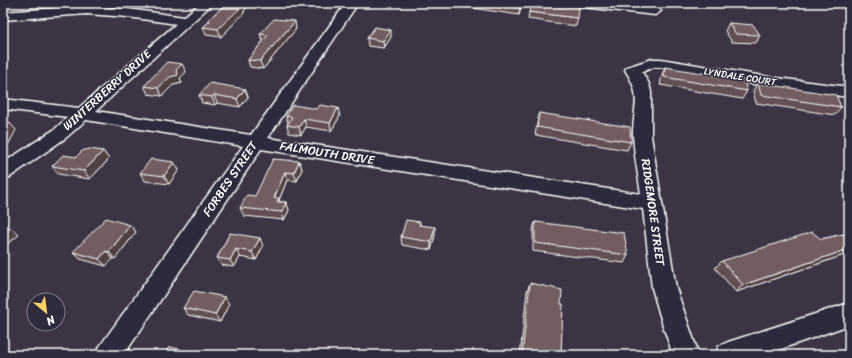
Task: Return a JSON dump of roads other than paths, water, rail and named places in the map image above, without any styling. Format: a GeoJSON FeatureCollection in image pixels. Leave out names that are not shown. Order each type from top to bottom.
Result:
{"type":"FeatureCollection","features":[{"type":"Feature","properties":{"kind":"street","name":"WINTERBERRY DRIVE"},"geometry":{"type":"LineString","coordinates":[[3,172],[36,151],[82,114],[207,3]]}},
{"type":"Feature","properties":{"kind":"street","name":"FORBES STREET"},"geometry":{"type":"LineString","coordinates":[[109,355],[352,3]]}},
{"type":"Feature","properties":{"kind":"street"},"geometry":{"type":"LineString","coordinates":[[583,3],[655,11]]}},
{"type":"Feature","properties":{"kind":"street"},"geometry":{"type":"LineString","coordinates":[[3,16],[71,7],[186,21]]}},
{"type":"Feature","properties":{"kind":"street","name":"LYNDALE COURT"},"geometry":{"type":"LineString","coordinates":[[632,70],[661,63],[769,82],[849,92]]}},
{"type":"Feature","properties":{"kind":"street","name":"RIDGEMORE STREET"},"geometry":{"type":"LineString","coordinates":[[632,70],[639,75],[644,94],[641,120],[642,136],[664,288],[675,326],[686,355]]}},
{"type":"Feature","properties":{"kind":"street","name":"FALMOUTH DRIVE"},"geometry":{"type":"LineString","coordinates":[[3,104],[82,114],[652,203]]}},
{"type":"Feature","properties":{"kind":"street"},"geometry":{"type":"LineString","coordinates":[[728,355],[849,314]]}}]}
